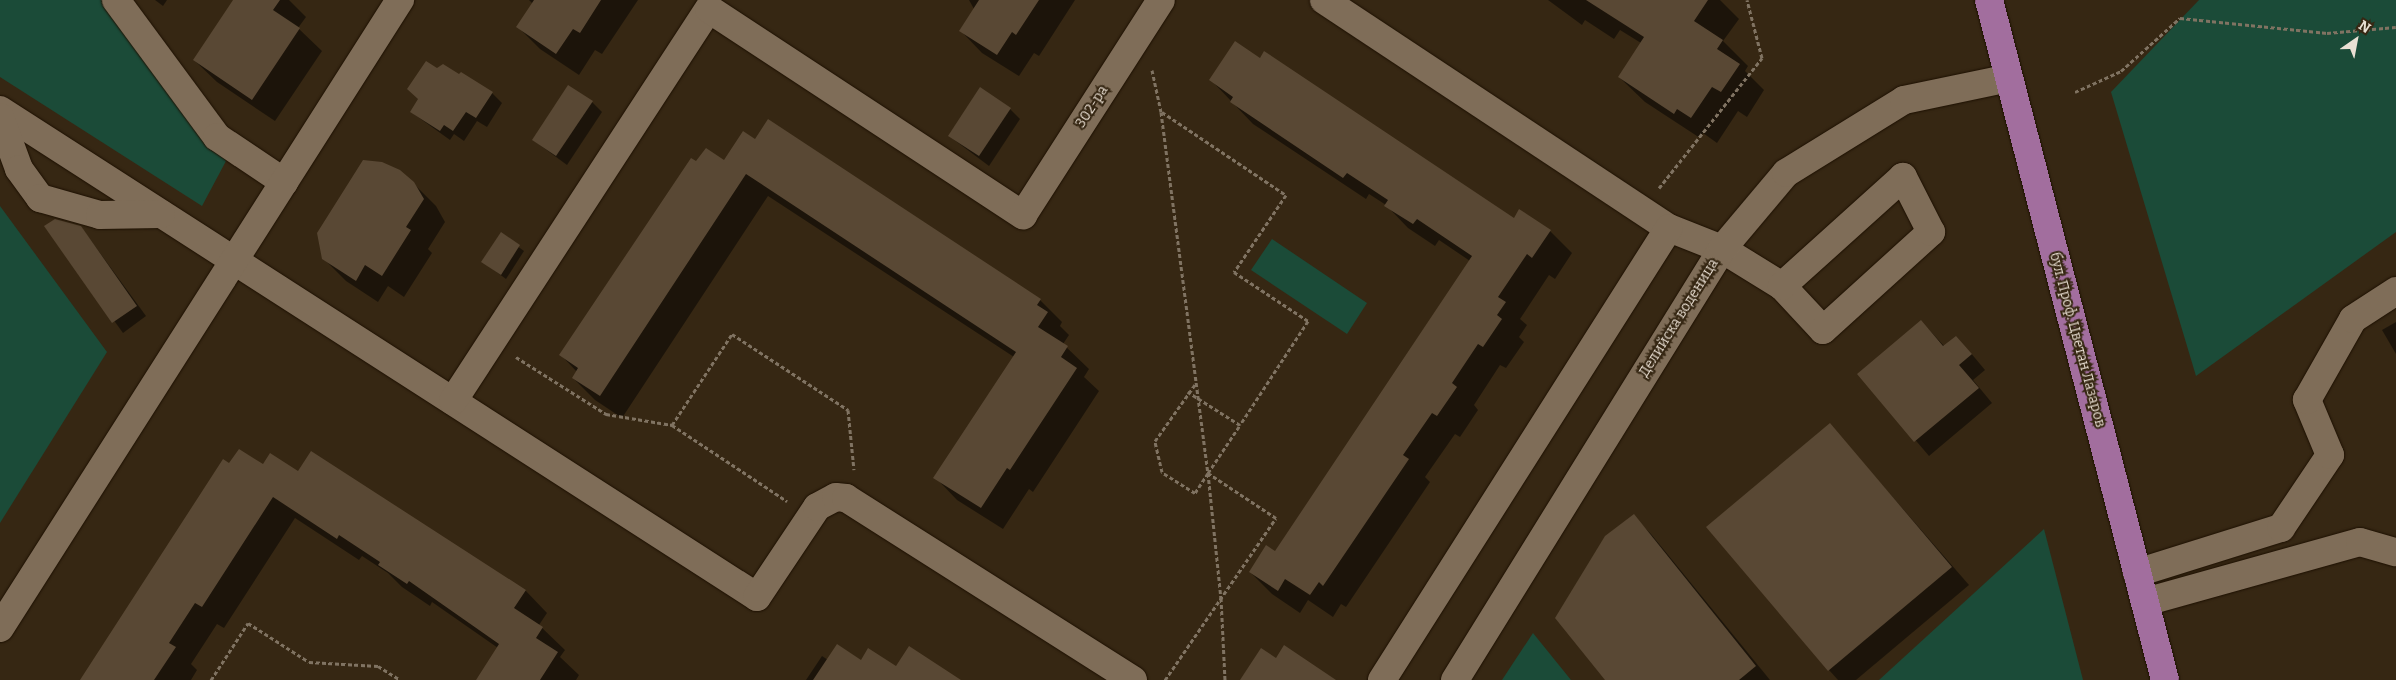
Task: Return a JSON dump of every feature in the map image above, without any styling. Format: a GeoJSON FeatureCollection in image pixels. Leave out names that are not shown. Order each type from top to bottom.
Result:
{"type":"FeatureCollection","features":[{"type":"Feature","properties":{"kind":"main road","name":"бул. Проф. Цветан Лазаров"},"geometry":{"type":"LineString","coordinates":[[1989,0],[2165,680]]}},
{"type":"Feature","properties":{"kind":"street"},"geometry":{"type":"LineString","coordinates":[[116,0],[217,137],[284,182]]}},
{"type":"Feature","properties":{"kind":"street"},"geometry":{"type":"LineString","coordinates":[[0,628],[400,0]]}},
{"type":"Feature","properties":{"kind":"street","name":"302-ра"},"geometry":{"type":"LineString","coordinates":[[492,342],[709,10],[1023,215],[1161,0]]}},
{"type":"Feature","properties":{"kind":"street"},"geometry":{"type":"LineString","coordinates":[[1324,0],[1669,228],[1722,249],[1782,286],[1823,330],[1931,232],[1903,178],[1782,286]]}},
{"type":"Feature","properties":{"kind":"street","name":"Делийска воденица"},"geometry":{"type":"LineString","coordinates":[[1455,680],[1722,249],[1786,173],[1904,100],[2008,78]]}},
{"type":"Feature","properties":{"kind":"street"},"geometry":{"type":"LineString","coordinates":[[0,110],[757,597],[810,516],[821,504],[836,497],[856,502],[1133,680]]}},
{"type":"Feature","properties":{"kind":"street"},"geometry":{"type":"LineString","coordinates":[[0,117],[19,169],[40,198],[100,215],[162,214]]}},
{"type":"Feature","properties":{"kind":"street"},"geometry":{"type":"LineString","coordinates":[[1382,680],[1669,228]]}},
{"type":"Feature","properties":{"kind":"street"},"geometry":{"type":"LineString","coordinates":[[2137,573],[2281,528],[2330,455],[2307,400],[2353,318],[2396,291]]}},
{"type":"Feature","properties":{"kind":"street"},"geometry":{"type":"LineString","coordinates":[[453,401],[492,342]]}},
{"type":"Feature","properties":{"kind":"street"},"geometry":{"type":"LineString","coordinates":[[2145,602],[2360,542],[2396,552]]}},
{"type":"Feature","properties":{"kind":"path"},"geometry":{"type":"LineString","coordinates":[[1642,210],[1762,58],[1747,0]]}},
{"type":"Feature","properties":{"kind":"path"},"geometry":{"type":"LineString","coordinates":[[2075,92],[2121,71],[2180,18],[2327,33],[2396,27]]}},
{"type":"Feature","properties":{"kind":"path"},"geometry":{"type":"LineString","coordinates":[[1142,28],[1161,112],[1208,473],[1221,598],[1225,680]]}},
{"type":"Feature","properties":{"kind":"path"},"geometry":{"type":"LineString","coordinates":[[1161,112],[1286,194],[1234,272],[1308,321],[1195,493],[1162,472],[1155,441],[1196,382]]}},
{"type":"Feature","properties":{"kind":"path"},"geometry":{"type":"LineString","coordinates":[[672,425],[732,334],[848,410],[856,502]]}},
{"type":"Feature","properties":{"kind":"path"},"geometry":{"type":"LineString","coordinates":[[492,342],[606,414],[672,425],[810,516]]}},
{"type":"Feature","properties":{"kind":"path"},"geometry":{"type":"LineString","coordinates":[[1188,392],[1240,425]]}},
{"type":"Feature","properties":{"kind":"path"},"geometry":{"type":"LineString","coordinates":[[1165,680],[1276,518],[1208,473]]}},
{"type":"Feature","properties":{"kind":"path"},"geometry":{"type":"LineString","coordinates":[[211,680],[248,623],[310,662],[378,666],[400,680]]}},
{"type":"Feature","properties":{"kind":"green space"},"geometry":{"type":"Polygon","coordinates":[[[0,0],[104,0],[226,161],[202,206],[0,77],[0,0]]]}},
{"type":"Feature","properties":{"kind":"green space"},"geometry":{"type":"Polygon","coordinates":[[[2199,0],[2396,0],[2396,232],[2196,376],[2111,92],[2199,0]]]}},
{"type":"Feature","properties":{"kind":"green space"},"geometry":{"type":"Polygon","coordinates":[[[0,206],[107,352],[0,523],[0,206]]]}},
{"type":"Feature","properties":{"kind":"green space"},"geometry":{"type":"Polygon","coordinates":[[[1272,239],[1367,303],[1347,334],[1251,270],[1272,239]]]}},
{"type":"Feature","properties":{"kind":"green space"},"geometry":{"type":"Polygon","coordinates":[[[2044,529],[2083,680],[1879,680],[2044,529]]]}},
{"type":"Feature","properties":{"kind":"green space"},"geometry":{"type":"Polygon","coordinates":[[[1533,633],[1571,680],[1502,680],[1533,633]]]}},
{"type":"Feature","properties":{"kind":"building"},"geometry":{"type":"Polygon","coordinates":[[[233,0],[280,0],[273,10],[300,28],[252,100],[193,60],[233,0]]]}},
{"type":"Feature","properties":{"kind":"building"},"geometry":{"type":"Polygon","coordinates":[[[534,0],[601,0],[580,33],[573,29],[556,54],[516,27],[534,0]]]}},
{"type":"Feature","properties":{"kind":"building"},"geometry":{"type":"Polygon","coordinates":[[[979,0],[1039,0],[1016,35],[1012,32],[997,55],[959,31],[979,0]]]}},
{"type":"Feature","properties":{"kind":"building"},"geometry":{"type":"Polygon","coordinates":[[[1586,0],[1708,0],[1694,21],[1723,40],[1717,49],[1740,64],[1721,92],[1712,87],[1691,118],[1677,109],[1674,114],[1618,77],[1644,37],[1586,0]]]}},
{"type":"Feature","properties":{"kind":"building"},"geometry":{"type":"Polygon","coordinates":[[[1235,41],[1260,58],[1264,51],[1514,218],[1519,209],[1551,230],[1532,258],[1527,254],[1498,297],[1506,302],[1497,315],[1502,319],[1483,347],[1478,344],[1452,383],[1457,387],[1437,416],[1432,413],[1403,455],[1409,459],[1323,586],[1319,582],[1310,595],[1285,579],[1278,591],[1249,572],[1266,545],[1275,551],[1472,256],[1417,219],[1413,224],[1384,206],[1388,200],[1347,173],[1343,178],[1230,102],[1233,97],[1209,80],[1235,41]]]}},
{"type":"Feature","properties":{"kind":"building"},"geometry":{"type":"Polygon","coordinates":[[[426,61],[437,68],[443,64],[459,74],[461,72],[493,92],[476,118],[466,112],[453,131],[444,125],[440,131],[410,112],[418,99],[407,89],[426,61]]]}},
{"type":"Feature","properties":{"kind":"building"},"geometry":{"type":"Polygon","coordinates":[[[568,85],[593,101],[556,156],[532,140],[568,85]]]}},
{"type":"Feature","properties":{"kind":"building"},"geometry":{"type":"Polygon","coordinates":[[[980,87],[1011,108],[979,156],[948,136],[980,87]]]}},
{"type":"Feature","properties":{"kind":"building"},"geometry":{"type":"Polygon","coordinates":[[[768,119],[1041,299],[1037,305],[1048,312],[1038,327],[1068,346],[1061,357],[1077,368],[1010,470],[1007,468],[981,508],[933,478],[1016,352],[746,174],[600,396],[572,378],[578,368],[559,355],[691,158],[696,161],[706,148],[724,160],[743,131],[755,139],[768,119]]]}},
{"type":"Feature","properties":{"kind":"building"},"geometry":{"type":"Polygon","coordinates":[[[363,160],[382,162],[400,170],[414,182],[424,199],[406,227],[411,230],[382,276],[365,265],[356,281],[322,259],[317,233],[363,160]]]}},
{"type":"Feature","properties":{"kind":"building"},"geometry":{"type":"Polygon","coordinates":[[[55,219],[81,226],[137,306],[112,323],[44,226],[55,219]]]}},
{"type":"Feature","properties":{"kind":"building"},"geometry":{"type":"Polygon","coordinates":[[[501,232],[520,245],[501,275],[481,262],[501,232]]]}},
{"type":"Feature","properties":{"kind":"building"},"geometry":{"type":"Polygon","coordinates":[[[1921,320],[1943,346],[1956,336],[1972,354],[1959,365],[1979,388],[1914,442],[1857,374],[1921,320]]]}},
{"type":"Feature","properties":{"kind":"building"},"geometry":{"type":"Polygon","coordinates":[[[1830,423],[1952,567],[1828,671],[1706,527],[1830,423]]]}},
{"type":"Feature","properties":{"kind":"building"},"geometry":{"type":"Polygon","coordinates":[[[239,449],[263,464],[270,453],[298,471],[311,451],[526,590],[514,608],[543,627],[536,638],[558,652],[540,680],[476,680],[499,644],[409,581],[407,584],[378,565],[380,562],[339,535],[337,539],[273,497],[202,607],[195,603],[169,643],[176,647],[154,680],[80,680],[223,459],[229,463],[239,449]]]}},
{"type":"Feature","properties":{"kind":"building"},"geometry":{"type":"Polygon","coordinates":[[[1634,514],[1756,666],[1739,680],[1605,680],[1555,618],[1605,536],[1634,514]]]}},
{"type":"Feature","properties":{"kind":"building"},"geometry":{"type":"Polygon","coordinates":[[[837,644],[861,660],[868,648],[896,666],[909,646],[961,680],[813,680],[837,644]]]}},
{"type":"Feature","properties":{"kind":"building"},"geometry":{"type":"Polygon","coordinates":[[[1284,645],[1336,680],[1240,680],[1261,648],[1276,658],[1284,645]]]}}]}
